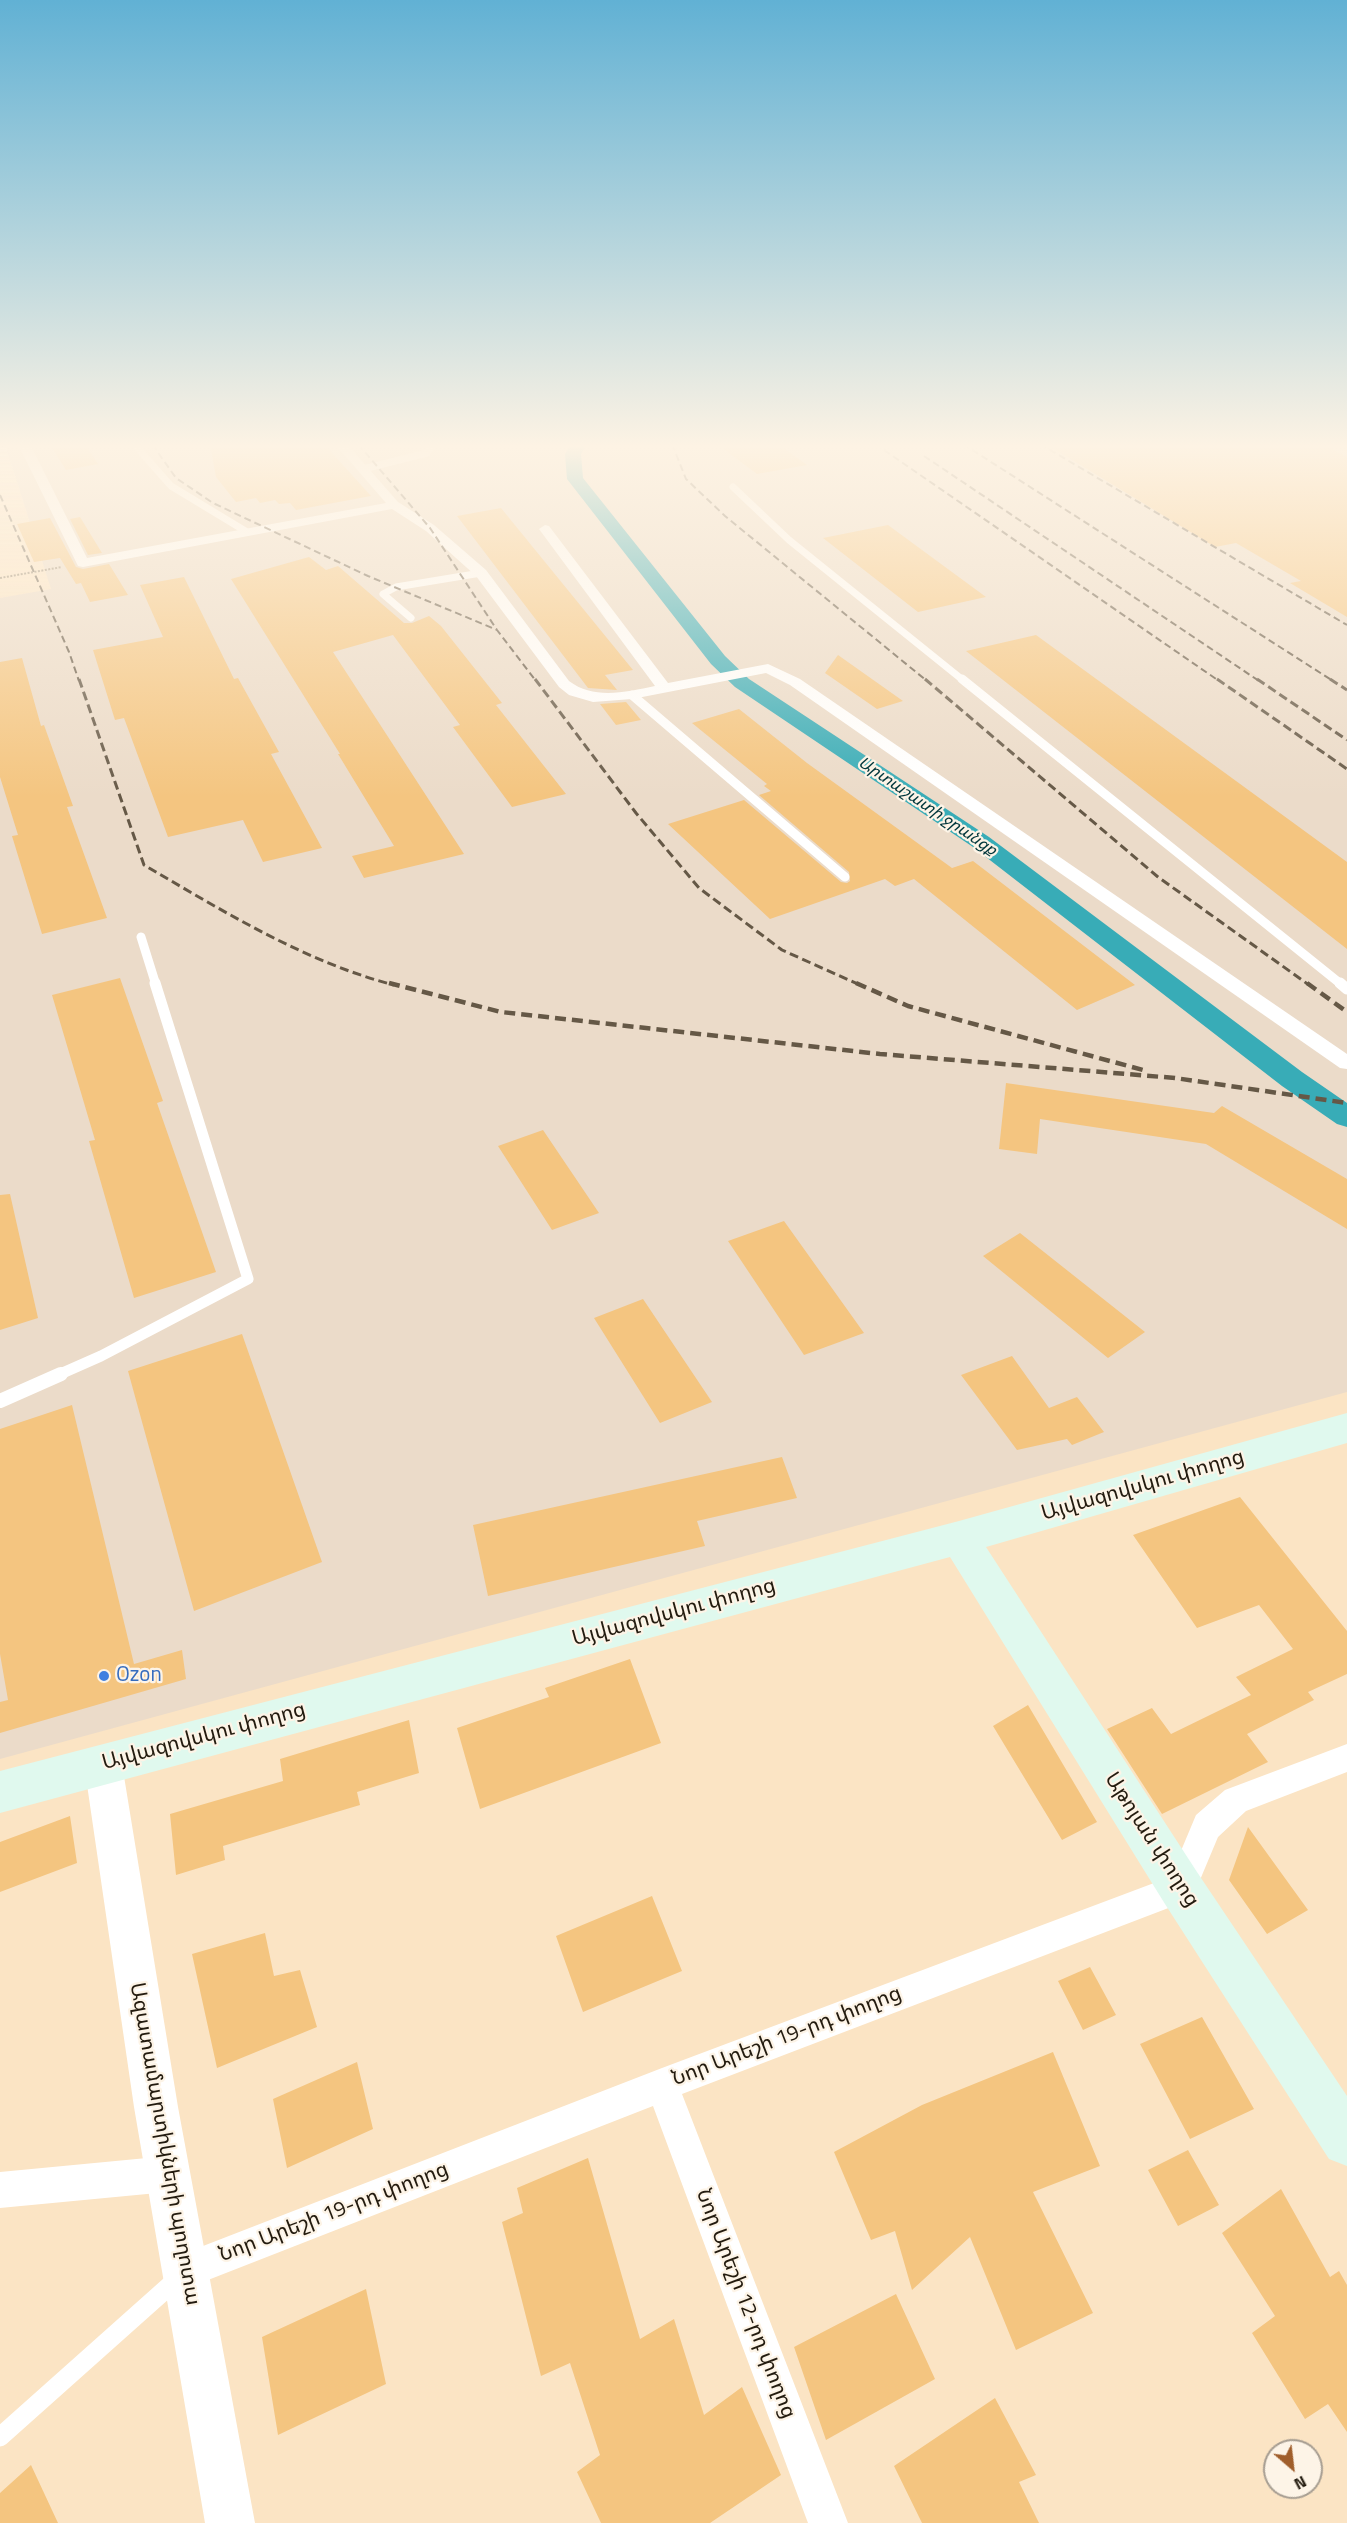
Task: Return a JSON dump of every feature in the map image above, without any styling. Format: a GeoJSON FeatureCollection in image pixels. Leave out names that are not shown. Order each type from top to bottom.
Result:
{"type":"FeatureCollection","features":[{"type":"Feature","properties":{"kind":"main road","name":"Այվազովսկու փողոց"},"geometry":{"type":"LineString","coordinates":[[0,1792],[958,1538],[1347,1428]]}},
{"type":"Feature","properties":{"kind":"main road","name":"Աթոյան փողոց"},"geometry":{"type":"LineString","coordinates":[[958,1538],[1181,1888],[1347,2141]]}},
{"type":"Feature","properties":{"kind":"street"},"geometry":{"type":"LineString","coordinates":[[83,563],[90,562]]}},
{"type":"Feature","properties":{"kind":"street"},"geometry":{"type":"LineString","coordinates":[[468,562],[481,573],[564,684],[574,692],[593,698],[632,695],[768,668],[795,682],[1347,1063]]}},
{"type":"Feature","properties":{"kind":"street"},"geometry":{"type":"LineString","coordinates":[[570,562],[664,688]]}},
{"type":"Feature","properties":{"kind":"street"},"geometry":{"type":"LineString","coordinates":[[1181,1888],[1207,1826],[1236,1800],[1347,1758]]}},
{"type":"Feature","properties":{"kind":"street","name":"Ազատամարտիկների պողոտա"},"geometry":{"type":"LineString","coordinates":[[103,1764],[168,2174],[230,2523]]}},
{"type":"Feature","properties":{"kind":"street","name":"Նոր Արեշի 19-րդ փողոց"},"geometry":{"type":"LineString","coordinates":[[185,2271],[663,2085],[1181,1888]]}},
{"type":"Feature","properties":{"kind":"street","name":"Նոր Արեշի 12-րդ փողոց"},"geometry":{"type":"LineString","coordinates":[[663,2085],[828,2523]]}},
{"type":"Feature","properties":{"kind":"street"},"geometry":{"type":"LineString","coordinates":[[0,2190],[168,2174]]}},
{"type":"Feature","properties":{"kind":"lane"},"geometry":{"type":"LineString","coordinates":[[816,562],[1347,989]]}},
{"type":"Feature","properties":{"kind":"lane"},"geometry":{"type":"LineString","coordinates":[[411,618],[383,594],[396,587],[481,573]]}},
{"type":"Feature","properties":{"kind":"lane"},"geometry":{"type":"LineString","coordinates":[[632,695],[845,877]]}},
{"type":"Feature","properties":{"kind":"lane"},"geometry":{"type":"LineString","coordinates":[[0,1401],[101,1356],[248,1279],[141,937]]}},
{"type":"Feature","properties":{"kind":"lane"},"geometry":{"type":"LineString","coordinates":[[0,2437],[185,2271]]}},
{"type":"Feature","properties":{"kind":"path"},"geometry":{"type":"LineString","coordinates":[[0,578],[83,563]]}},
{"type":"Feature","properties":{"kind":"shaded area"},"geometry":{"type":"Polygon","coordinates":[[[42,562],[1347,562],[1347,1392],[0,1759],[0,598],[51,589],[42,562]]]}},
{"type":"Feature","properties":{"kind":"building"},"geometry":{"type":"Polygon","coordinates":[[[62,562],[73,562],[76,567],[83,569],[109,564],[128,595],[90,602],[81,583],[76,584],[62,562]]]}},
{"type":"Feature","properties":{"kind":"building"},"geometry":{"type":"Polygon","coordinates":[[[292,562],[315,562],[326,570],[338,566],[404,623],[412,623],[429,616],[441,626],[502,703],[496,705],[566,794],[512,807],[453,727],[460,725],[393,635],[333,652],[464,854],[364,878],[352,856],[394,846],[338,754],[340,754],[231,579],[292,562]]]}},
{"type":"Feature","properties":{"kind":"building"},"geometry":{"type":"Polygon","coordinates":[[[492,562],[545,562],[633,670],[605,675],[617,690],[588,688],[492,562]]]}},
{"type":"Feature","properties":{"kind":"building"},"geometry":{"type":"Polygon","coordinates":[[[853,562],[938,562],[986,597],[918,612],[853,562]]]}},
{"type":"Feature","properties":{"kind":"building"},"geometry":{"type":"Polygon","coordinates":[[[1268,562],[1347,562],[1347,617],[1290,583],[1301,581],[1268,562]]]}},
{"type":"Feature","properties":{"kind":"building"},"geometry":{"type":"Polygon","coordinates":[[[184,577],[234,679],[238,678],[279,752],[271,754],[322,848],[263,862],[243,820],[168,837],[124,718],[115,720],[93,650],[163,637],[140,585],[184,577]]]}},
{"type":"Feature","properties":{"kind":"building"},"geometry":{"type":"Polygon","coordinates":[[[1036,635],[1347,862],[1347,949],[966,651],[1036,635]]]}},
{"type":"Feature","properties":{"kind":"building"},"geometry":{"type":"Polygon","coordinates":[[[838,655],[903,701],[877,709],[825,673],[838,655]]]}},
{"type":"Feature","properties":{"kind":"building"},"geometry":{"type":"Polygon","coordinates":[[[22,658],[41,726],[44,725],[73,806],[67,807],[107,918],[42,934],[12,836],[18,835],[0,777],[0,662],[22,658]]]}},
{"type":"Feature","properties":{"kind":"building"},"geometry":{"type":"Polygon","coordinates":[[[626,702],[641,720],[616,725],[600,704],[626,702]]]}},
{"type":"Feature","properties":{"kind":"building"},"geometry":{"type":"Polygon","coordinates":[[[739,709],[807,763],[952,868],[973,861],[1135,985],[1077,1010],[914,879],[895,886],[885,879],[770,919],[668,824],[744,800],[841,882],[850,881],[849,872],[759,795],[771,791],[764,786],[767,784],[692,723],[739,709]]]}},
{"type":"Feature","properties":{"kind":"building"},"geometry":{"type":"Polygon","coordinates":[[[120,978],[163,1101],[157,1103],[216,1272],[134,1298],[89,1141],[95,1140],[52,995],[120,978]]]}},
{"type":"Feature","properties":{"kind":"building"},"geometry":{"type":"Polygon","coordinates":[[[1006,1083],[1214,1113],[1222,1106],[1347,1179],[1347,1229],[1206,1144],[1040,1119],[1037,1154],[999,1149],[1006,1083]]]}},
{"type":"Feature","properties":{"kind":"building"},"geometry":{"type":"Polygon","coordinates":[[[543,1130],[599,1213],[552,1230],[498,1146],[543,1130]]]}},
{"type":"Feature","properties":{"kind":"building"},"geometry":{"type":"Polygon","coordinates":[[[10,1194],[38,1318],[0,1330],[0,1195],[10,1194]]]}},
{"type":"Feature","properties":{"kind":"building"},"geometry":{"type":"Polygon","coordinates":[[[784,1221],[864,1333],[804,1355],[728,1241],[784,1221]]]}},
{"type":"Feature","properties":{"kind":"building"},"geometry":{"type":"Polygon","coordinates":[[[1020,1233],[1145,1332],[1108,1358],[983,1256],[1020,1233]]]}},
{"type":"Feature","properties":{"kind":"building"},"geometry":{"type":"Polygon","coordinates":[[[643,1299],[712,1402],[660,1423],[594,1318],[643,1299]]]}},
{"type":"Feature","properties":{"kind":"building"},"geometry":{"type":"Polygon","coordinates":[[[242,1334],[322,1562],[194,1611],[128,1371],[242,1334]]]}},
{"type":"Feature","properties":{"kind":"building"},"geometry":{"type":"Polygon","coordinates":[[[1012,1356],[1049,1408],[1077,1397],[1104,1432],[1072,1445],[1067,1439],[1017,1450],[961,1375],[1012,1356]]]}},
{"type":"Feature","properties":{"kind":"building"},"geometry":{"type":"Polygon","coordinates":[[[72,1405],[134,1664],[182,1650],[186,1679],[0,1733],[0,1702],[8,1700],[0,1654],[0,1429],[72,1405]]]}},
{"type":"Feature","properties":{"kind":"building"},"geometry":{"type":"Polygon","coordinates":[[[782,1457],[797,1498],[697,1521],[705,1546],[488,1596],[473,1525],[782,1457]]]}},
{"type":"Feature","properties":{"kind":"building"},"geometry":{"type":"Polygon","coordinates":[[[1240,1497],[1347,1631],[1347,1674],[1308,1692],[1314,1700],[1247,1734],[1268,1762],[1162,1814],[1107,1729],[1152,1708],[1171,1734],[1251,1695],[1236,1677],[1293,1649],[1259,1605],[1197,1628],[1133,1535],[1240,1497]]]}},
{"type":"Feature","properties":{"kind":"building"},"geometry":{"type":"Polygon","coordinates":[[[630,1659],[661,1743],[480,1809],[457,1728],[549,1697],[545,1688],[630,1659]]]}},
{"type":"Feature","properties":{"kind":"building"},"geometry":{"type":"Polygon","coordinates":[[[1028,1705],[1097,1822],[1062,1840],[993,1726],[1028,1705]]]}},
{"type":"Feature","properties":{"kind":"building"},"geometry":{"type":"Polygon","coordinates":[[[409,1720],[419,1773],[357,1792],[360,1805],[223,1846],[225,1860],[176,1875],[170,1814],[283,1781],[280,1759],[409,1720]]]}},
{"type":"Feature","properties":{"kind":"building"},"geometry":{"type":"Polygon","coordinates":[[[70,1816],[77,1863],[0,1892],[0,1842],[70,1816]]]}},
{"type":"Feature","properties":{"kind":"building"},"geometry":{"type":"Polygon","coordinates":[[[1248,1827],[1308,1910],[1267,1934],[1229,1880],[1248,1827]]]}},
{"type":"Feature","properties":{"kind":"building"},"geometry":{"type":"Polygon","coordinates":[[[652,1896],[682,1971],[583,2012],[556,1936],[652,1896]]]}},
{"type":"Feature","properties":{"kind":"building"},"geometry":{"type":"Polygon","coordinates":[[[265,1933],[274,1976],[300,1970],[317,2027],[217,2068],[192,1954],[265,1933]]]}},
{"type":"Feature","properties":{"kind":"building"},"geometry":{"type":"Polygon","coordinates":[[[1090,1967],[1116,2015],[1083,2030],[1058,1981],[1090,1967]]]}},
{"type":"Feature","properties":{"kind":"building"},"geometry":{"type":"Polygon","coordinates":[[[1202,2017],[1254,2109],[1190,2139],[1140,2044],[1202,2017]]]}},
{"type":"Feature","properties":{"kind":"building"},"geometry":{"type":"Polygon","coordinates":[[[1053,2052],[1100,2166],[1033,2192],[1093,2313],[1016,2350],[970,2237],[912,2290],[895,2231],[871,2240],[834,2152],[922,2105],[1053,2052]]]}},
{"type":"Feature","properties":{"kind":"building"},"geometry":{"type":"Polygon","coordinates":[[[357,2062],[373,2129],[287,2168],[273,2099],[357,2062]]]}},
{"type":"Feature","properties":{"kind":"building"},"geometry":{"type":"Polygon","coordinates":[[[1188,2150],[1219,2205],[1178,2226],[1148,2170],[1188,2150]]]}},
{"type":"Feature","properties":{"kind":"building"},"geometry":{"type":"Polygon","coordinates":[[[588,2158],[640,2339],[674,2319],[704,2415],[742,2387],[781,2475],[710,2523],[601,2523],[577,2472],[600,2455],[570,2363],[541,2376],[502,2222],[523,2213],[517,2188],[588,2158]]]}},
{"type":"Feature","properties":{"kind":"building"},"geometry":{"type":"Polygon","coordinates":[[[1281,2189],[1330,2277],[1339,2271],[1347,2285],[1347,2432],[1328,2404],[1305,2419],[1252,2333],[1275,2316],[1222,2233],[1281,2189]]]}},
{"type":"Feature","properties":{"kind":"building"},"geometry":{"type":"Polygon","coordinates":[[[366,2289],[386,2384],[278,2435],[262,2337],[366,2289]]]}},
{"type":"Feature","properties":{"kind":"building"},"geometry":{"type":"Polygon","coordinates":[[[896,2294],[935,2379],[826,2440],[794,2347],[896,2294]]]}},
{"type":"Feature","properties":{"kind":"building"},"geometry":{"type":"Polygon","coordinates":[[[995,2398],[1036,2475],[1019,2482],[1039,2523],[922,2523],[894,2466],[995,2398]]]}},
{"type":"Feature","properties":{"kind":"building"},"geometry":{"type":"Polygon","coordinates":[[[31,2465],[58,2523],[0,2523],[0,2493],[31,2465]]]}},
{"type":"Feature","properties":{"kind":"waterway","name":"Արտաշատի ջրանցք"},"geometry":{"type":"LineString","coordinates":[[640,562],[718,660],[742,683],[981,842],[1292,1079],[1347,1117]]}},
{"type":"Feature","properties":{"kind":"railway"},"geometry":{"type":"LineString","coordinates":[[29,562],[69,652],[79,681]]}},
{"type":"Feature","properties":{"kind":"railway"},"geometry":{"type":"LineString","coordinates":[[338,562],[497,630]]}},
{"type":"Feature","properties":{"kind":"railway"},"geometry":{"type":"LineString","coordinates":[[452,562],[497,630]]}},
{"type":"Feature","properties":{"kind":"railway"},"geometry":{"type":"LineString","coordinates":[[781,562],[927,681]]}},
{"type":"Feature","properties":{"kind":"railway"},"geometry":{"type":"LineString","coordinates":[[1046,562],[1219,681]]}},
{"type":"Feature","properties":{"kind":"railway"},"geometry":{"type":"LineString","coordinates":[[1081,562],[1259,681]]}},
{"type":"Feature","properties":{"kind":"railway"},"geometry":{"type":"LineString","coordinates":[[1147,562],[1333,681]]}},
{"type":"Feature","properties":{"kind":"railway"},"geometry":{"type":"LineString","coordinates":[[1240,562],[1347,625]]}},
{"type":"Feature","properties":{"kind":"railway"},"geometry":{"type":"LineString","coordinates":[[497,630],[536,681]]}},
{"type":"Feature","properties":{"kind":"railway"},"geometry":{"type":"LineString","coordinates":[[79,679],[144,865],[265,934],[328,963],[394,985]]}},
{"type":"Feature","properties":{"kind":"railway"},"geometry":{"type":"LineString","coordinates":[[535,679],[636,813],[699,888],[782,950],[860,985]]}},
{"type":"Feature","properties":{"kind":"railway"},"geometry":{"type":"LineString","coordinates":[[925,679],[1158,877],[1309,985]]}},
{"type":"Feature","properties":{"kind":"railway"},"geometry":{"type":"LineString","coordinates":[[1217,679],[1347,769]]}},
{"type":"Feature","properties":{"kind":"railway"},"geometry":{"type":"LineString","coordinates":[[1257,679],[1347,740]]}},
{"type":"Feature","properties":{"kind":"railway"},"geometry":{"type":"LineString","coordinates":[[1330,679],[1347,690]]}},
{"type":"Feature","properties":{"kind":"railway"},"geometry":{"type":"LineString","coordinates":[[389,983],[501,1012],[880,1054],[1175,1078],[1347,1103]]}},
{"type":"Feature","properties":{"kind":"railway"},"geometry":{"type":"LineString","coordinates":[[856,983],[908,1006],[1143,1070]]}},
{"type":"Feature","properties":{"kind":"railway"},"geometry":{"type":"LineString","coordinates":[[1307,983],[1347,1012]]}},
{"type":"Feature","properties":{"kind":"place","name":"Ozon"},"geometry":{"type":"Point","coordinates":[104,1676]}}]}
